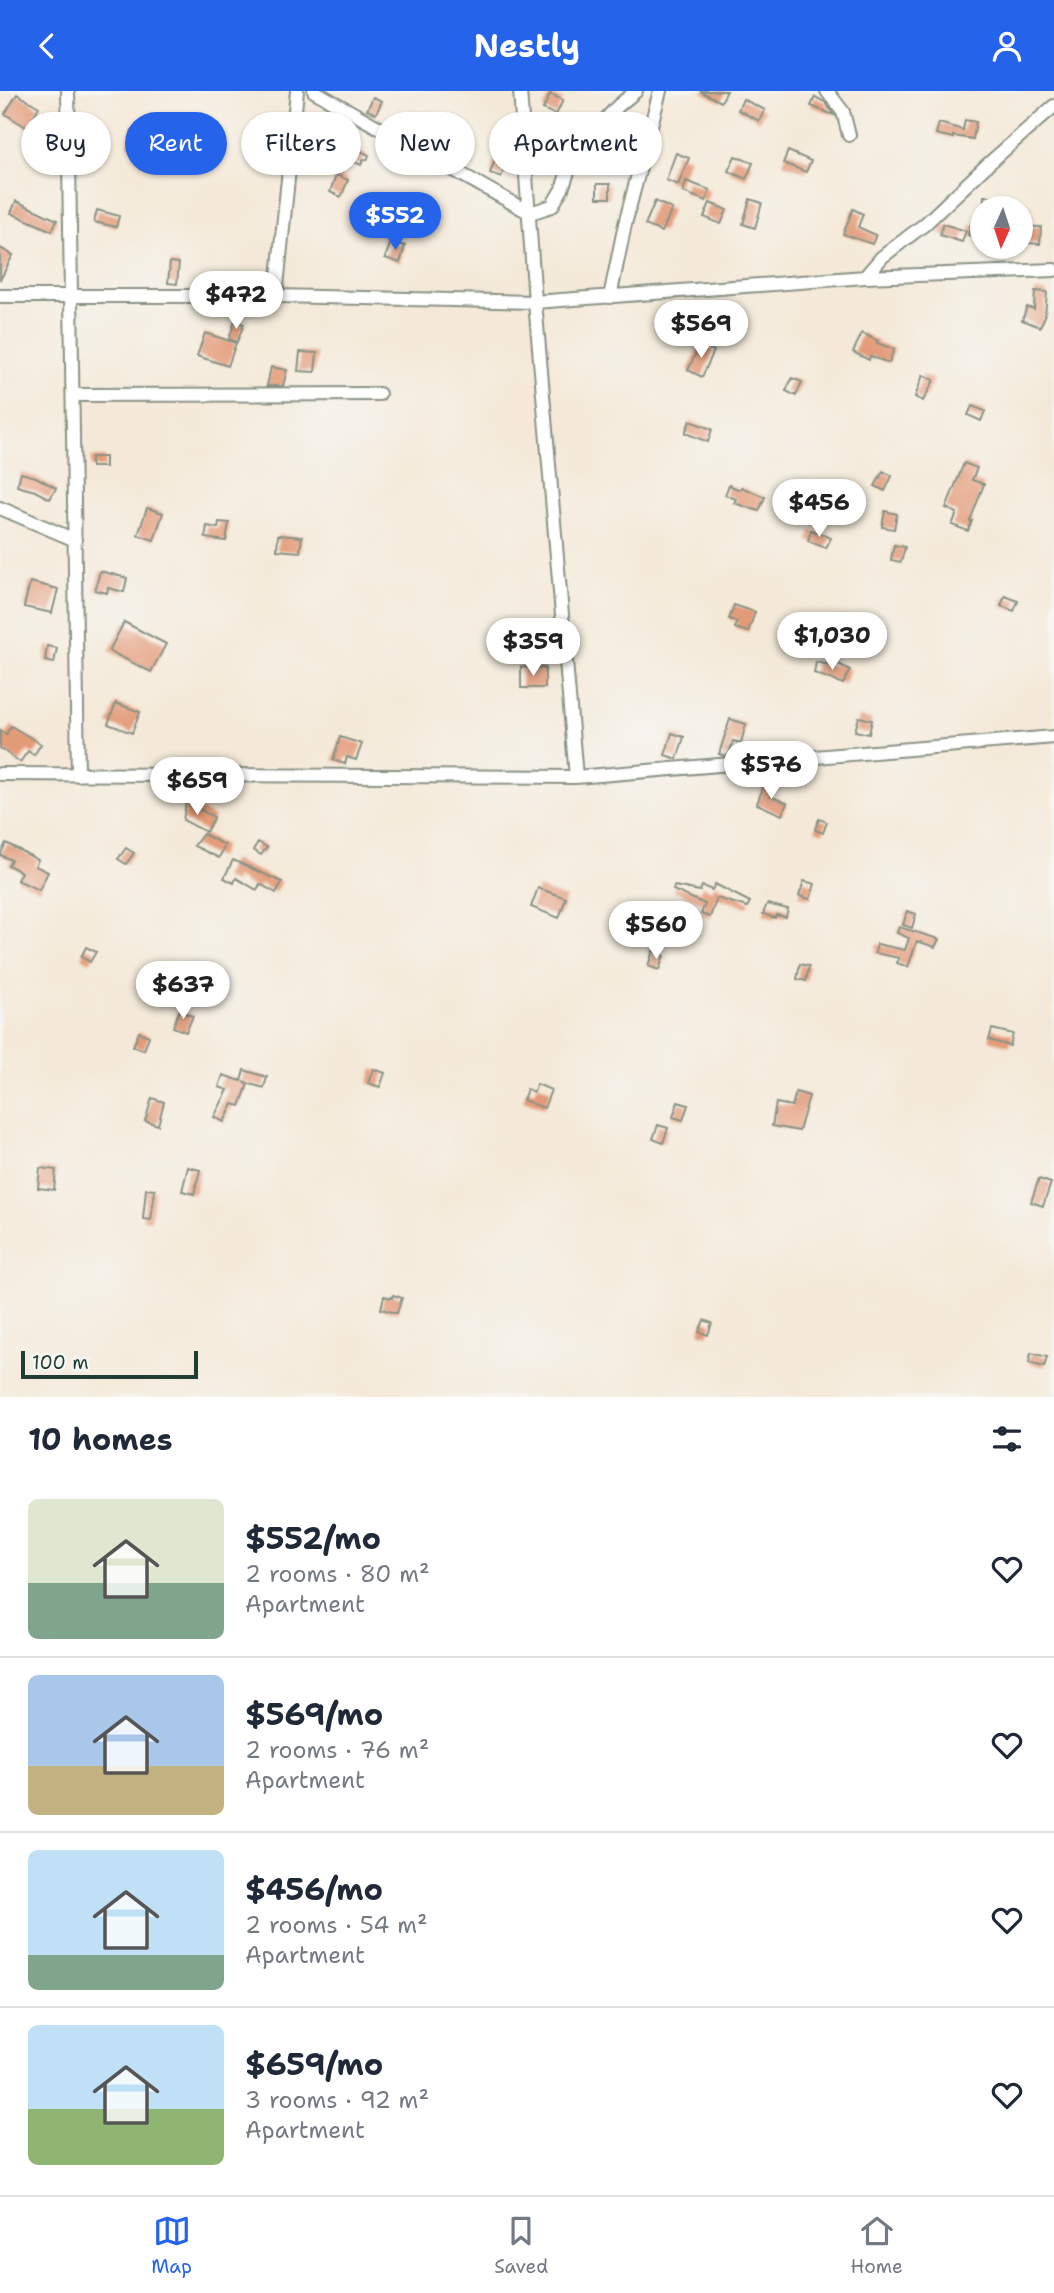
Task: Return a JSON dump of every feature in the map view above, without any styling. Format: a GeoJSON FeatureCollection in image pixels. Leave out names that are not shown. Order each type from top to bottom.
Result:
{"type":"FeatureCollection","features":[{"type":"Feature","properties":{"kind":"street"},"geometry":{"type":"LineString","coordinates":[[68,91],[78,775]]}},
{"type":"Feature","properties":{"kind":"street"},"geometry":{"type":"LineString","coordinates":[[276,296],[297,91]]}},
{"type":"Feature","properties":{"kind":"street"},"geometry":{"type":"LineString","coordinates":[[314,91],[530,213],[552,206],[562,189],[575,152],[618,106],[636,91]]}},
{"type":"Feature","properties":{"kind":"street"},"geometry":{"type":"LineString","coordinates":[[520,91],[535,302],[576,777]]}},
{"type":"Feature","properties":{"kind":"street"},"geometry":{"type":"LineString","coordinates":[[610,296],[625,224],[660,91]]}},
{"type":"Feature","properties":{"kind":"street"},"geometry":{"type":"LineString","coordinates":[[827,91],[843,112],[849,135]]}},
{"type":"Feature","properties":{"kind":"street"},"geometry":{"type":"LineString","coordinates":[[864,277],[882,257],[925,224],[1054,106]]}},
{"type":"Feature","properties":{"kind":"street"},"geometry":{"type":"LineString","coordinates":[[0,296],[276,296],[535,302],[864,277],[1054,270]]}},
{"type":"Feature","properties":{"kind":"street"},"geometry":{"type":"LineString","coordinates":[[72,395],[379,394]]}},
{"type":"Feature","properties":{"kind":"street"},"geometry":{"type":"LineString","coordinates":[[0,508],[75,540]]}},
{"type":"Feature","properties":{"kind":"street"},"geometry":{"type":"LineString","coordinates":[[0,774],[576,777],[1054,737]]}},
{"type":"Feature","properties":{"kind":"building"},"geometry":{"type":"Polygon","coordinates":[[[700,91],[727,91],[721,102],[700,91]]]}},
{"type":"Feature","properties":{"kind":"building"},"geometry":{"type":"Polygon","coordinates":[[[17,94],[39,107],[36,112],[21,112],[21,124],[5,114],[17,94]]]}},
{"type":"Feature","properties":{"kind":"building"},"geometry":{"type":"Polygon","coordinates":[[[550,94],[563,100],[557,112],[543,109],[550,94]]]}},
{"type":"Feature","properties":{"kind":"building"},"geometry":{"type":"Polygon","coordinates":[[[373,97],[382,101],[375,114],[367,110],[373,97]]]}},
{"type":"Feature","properties":{"kind":"building"},"geometry":{"type":"Polygon","coordinates":[[[815,97],[825,102],[834,115],[811,106],[815,97]]]}},
{"type":"Feature","properties":{"kind":"building"},"geometry":{"type":"Polygon","coordinates":[[[743,99],[765,110],[759,121],[738,110],[743,99]]]}},
{"type":"Feature","properties":{"kind":"building"},"geometry":{"type":"Polygon","coordinates":[[[965,120],[976,122],[973,139],[936,134],[939,123],[963,130],[965,120]]]}},
{"type":"Feature","properties":{"kind":"building"},"geometry":{"type":"Polygon","coordinates":[[[361,151],[369,155],[367,160],[364,159],[361,165],[361,151]]]}},
{"type":"Feature","properties":{"kind":"building"},"geometry":{"type":"Polygon","coordinates":[[[788,151],[811,161],[806,172],[783,163],[788,151]]]}},
{"type":"Feature","properties":{"kind":"building"},"geometry":{"type":"Polygon","coordinates":[[[676,153],[689,158],[678,185],[666,180],[676,153]]]}},
{"type":"Feature","properties":{"kind":"building"},"geometry":{"type":"Polygon","coordinates":[[[735,156],[753,163],[746,179],[728,171],[735,156]]]}},
{"type":"Feature","properties":{"kind":"building"},"geometry":{"type":"Polygon","coordinates":[[[336,175],[348,180],[341,197],[330,192],[336,175]]]}},
{"type":"Feature","properties":{"kind":"building"},"geometry":{"type":"Polygon","coordinates":[[[686,181],[710,190],[706,201],[683,192],[686,181]]]}},
{"type":"Feature","properties":{"kind":"building"},"geometry":{"type":"Polygon","coordinates":[[[597,184],[610,184],[610,198],[597,198],[597,184]]]}},
{"type":"Feature","properties":{"kind":"building"},"geometry":{"type":"Polygon","coordinates":[[[750,199],[762,203],[755,228],[743,224],[750,199]]]}},
{"type":"Feature","properties":{"kind":"building"},"geometry":{"type":"Polygon","coordinates":[[[16,201],[57,220],[52,231],[11,213],[16,201]]]}},
{"type":"Feature","properties":{"kind":"building"},"geometry":{"type":"Polygon","coordinates":[[[655,201],[672,209],[662,232],[645,225],[655,201]]]}},
{"type":"Feature","properties":{"kind":"building"},"geometry":{"type":"Polygon","coordinates":[[[710,203],[727,210],[721,224],[704,217],[710,203]]]}},
{"type":"Feature","properties":{"kind":"building"},"geometry":{"type":"Polygon","coordinates":[[[384,208],[400,215],[394,228],[378,221],[384,208]]]}},
{"type":"Feature","properties":{"kind":"building"},"geometry":{"type":"Polygon","coordinates":[[[853,209],[863,214],[858,227],[876,235],[872,244],[843,234],[853,209]]]}},
{"type":"Feature","properties":{"kind":"building"},"geometry":{"type":"Polygon","coordinates":[[[97,210],[119,216],[116,227],[94,222],[97,210]]]}},
{"type":"Feature","properties":{"kind":"building"},"geometry":{"type":"Polygon","coordinates":[[[943,224],[966,231],[962,242],[940,235],[943,224]]]}},
{"type":"Feature","properties":{"kind":"building"},"geometry":{"type":"Polygon","coordinates":[[[1033,227],[1041,227],[1040,244],[1033,243],[1033,227]]]}},
{"type":"Feature","properties":{"kind":"building"},"geometry":{"type":"Polygon","coordinates":[[[391,242],[405,246],[400,263],[385,258],[391,242]]]}},
{"type":"Feature","properties":{"kind":"building"},"geometry":{"type":"Polygon","coordinates":[[[0,248],[13,255],[0,280],[0,248]]]}},
{"type":"Feature","properties":{"kind":"building"},"geometry":{"type":"Polygon","coordinates":[[[170,262],[179,263],[177,284],[168,283],[170,262]]]}},
{"type":"Feature","properties":{"kind":"building"},"geometry":{"type":"Polygon","coordinates":[[[1035,291],[1047,292],[1045,316],[1040,327],[1022,320],[1027,307],[1034,309],[1035,291]]]}},
{"type":"Feature","properties":{"kind":"building"},"geometry":{"type":"Polygon","coordinates":[[[235,321],[244,324],[237,342],[229,339],[235,321]]]}},
{"type":"Feature","properties":{"kind":"building"},"geometry":{"type":"Polygon","coordinates":[[[205,333],[236,343],[228,366],[197,356],[205,333]]]}},
{"type":"Feature","properties":{"kind":"building"},"geometry":{"type":"Polygon","coordinates":[[[862,333],[878,341],[877,343],[894,349],[889,363],[870,356],[869,360],[853,352],[862,333]]]}},
{"type":"Feature","properties":{"kind":"building"},"geometry":{"type":"Polygon","coordinates":[[[700,344],[714,351],[702,377],[688,370],[700,344]]]}},
{"type":"Feature","properties":{"kind":"building"},"geometry":{"type":"Polygon","coordinates":[[[300,352],[317,353],[315,372],[298,371],[300,352]]]}},
{"type":"Feature","properties":{"kind":"building"},"geometry":{"type":"Polygon","coordinates":[[[271,367],[287,370],[283,386],[267,386],[271,367]]]}},
{"type":"Feature","properties":{"kind":"building"},"geometry":{"type":"Polygon","coordinates":[[[923,375],[934,380],[923,401],[915,397],[923,375]]]}},
{"type":"Feature","properties":{"kind":"building"},"geometry":{"type":"Polygon","coordinates":[[[792,378],[802,382],[796,396],[786,391],[792,378]]]}},
{"type":"Feature","properties":{"kind":"building"},"geometry":{"type":"Polygon","coordinates":[[[972,406],[985,411],[981,421],[968,415],[972,406]]]}},
{"type":"Feature","properties":{"kind":"building"},"geometry":{"type":"Polygon","coordinates":[[[690,421],[712,429],[708,442],[685,433],[690,421]]]}},
{"type":"Feature","properties":{"kind":"building"},"geometry":{"type":"Polygon","coordinates":[[[91,457],[105,457],[105,467],[91,467],[91,457]]]}},
{"type":"Feature","properties":{"kind":"building"},"geometry":{"type":"Polygon","coordinates":[[[964,463],[977,468],[972,480],[984,484],[968,531],[952,525],[957,513],[946,508],[964,463]]]}},
{"type":"Feature","properties":{"kind":"building"},"geometry":{"type":"Polygon","coordinates":[[[883,471],[892,476],[885,491],[875,486],[883,471]]]}},
{"type":"Feature","properties":{"kind":"building"},"geometry":{"type":"Polygon","coordinates":[[[21,473],[36,477],[56,488],[50,499],[17,486],[21,473]]]}},
{"type":"Feature","properties":{"kind":"building"},"geometry":{"type":"Polygon","coordinates":[[[729,485],[765,497],[759,511],[734,503],[736,499],[725,495],[729,485]]]}},
{"type":"Feature","properties":{"kind":"building"},"geometry":{"type":"Polygon","coordinates":[[[147,508],[163,513],[154,540],[138,535],[147,508]]]}},
{"type":"Feature","properties":{"kind":"building"},"geometry":{"type":"Polygon","coordinates":[[[885,511],[897,514],[894,529],[882,527],[885,511]]]}},
{"type":"Feature","properties":{"kind":"building"},"geometry":{"type":"Polygon","coordinates":[[[219,522],[229,523],[226,541],[205,538],[207,526],[218,528],[219,522]]]}},
{"type":"Feature","properties":{"kind":"building"},"geometry":{"type":"Polygon","coordinates":[[[811,530],[831,538],[826,548],[808,541],[811,530]]]}},
{"type":"Feature","properties":{"kind":"building"},"geometry":{"type":"Polygon","coordinates":[[[278,535],[302,537],[300,552],[277,550],[278,535]]]}},
{"type":"Feature","properties":{"kind":"building"},"geometry":{"type":"Polygon","coordinates":[[[894,545],[905,547],[901,562],[891,560],[894,545]]]}},
{"type":"Feature","properties":{"kind":"building"},"geometry":{"type":"Polygon","coordinates":[[[100,571],[127,578],[124,592],[108,588],[107,593],[95,590],[100,571]]]}},
{"type":"Feature","properties":{"kind":"building"},"geometry":{"type":"Polygon","coordinates":[[[30,582],[58,589],[52,613],[24,607],[30,582]]]}},
{"type":"Feature","properties":{"kind":"building"},"geometry":{"type":"Polygon","coordinates":[[[1005,596],[1018,601],[1014,611],[1001,606],[1005,596]]]}},
{"type":"Feature","properties":{"kind":"building"},"geometry":{"type":"Polygon","coordinates":[[[734,605],[755,612],[748,632],[735,628],[737,622],[729,619],[734,605]]]}},
{"type":"Feature","properties":{"kind":"building"},"geometry":{"type":"Polygon","coordinates":[[[124,622],[166,644],[151,672],[109,651],[124,622]]]}},
{"type":"Feature","properties":{"kind":"building"},"geometry":{"type":"Polygon","coordinates":[[[47,646],[57,648],[54,663],[45,661],[47,646]]]}},
{"type":"Feature","properties":{"kind":"building"},"geometry":{"type":"Polygon","coordinates":[[[816,662],[834,666],[835,662],[850,670],[843,684],[814,673],[816,662]]]}},
{"type":"Feature","properties":{"kind":"building"},"geometry":{"type":"Polygon","coordinates":[[[521,667],[545,668],[545,688],[521,688],[521,667]]]}},
{"type":"Feature","properties":{"kind":"building"},"geometry":{"type":"Polygon","coordinates":[[[116,703],[140,712],[132,733],[108,724],[116,703]]]}},
{"type":"Feature","properties":{"kind":"building"},"geometry":{"type":"Polygon","coordinates":[[[859,717],[872,720],[869,734],[855,731],[859,717]]]}},
{"type":"Feature","properties":{"kind":"building"},"geometry":{"type":"Polygon","coordinates":[[[730,719],[746,724],[741,743],[733,741],[729,755],[725,756],[719,754],[730,719]]]}},
{"type":"Feature","properties":{"kind":"building"},"geometry":{"type":"Polygon","coordinates":[[[11,726],[41,744],[34,755],[28,751],[20,762],[0,748],[0,730],[6,735],[11,726]]]}},
{"type":"Feature","properties":{"kind":"building"},"geometry":{"type":"Polygon","coordinates":[[[672,733],[684,737],[677,759],[665,755],[672,733]]]}},
{"type":"Feature","properties":{"kind":"building"},"geometry":{"type":"Polygon","coordinates":[[[340,737],[362,744],[356,760],[347,757],[345,764],[333,760],[340,737]]]}},
{"type":"Feature","properties":{"kind":"building"},"geometry":{"type":"Polygon","coordinates":[[[764,784],[772,786],[770,796],[787,803],[782,815],[757,804],[764,784]]]}},
{"type":"Feature","properties":{"kind":"building"},"geometry":{"type":"Polygon","coordinates":[[[186,802],[214,817],[206,832],[183,820],[186,802]]]}},
{"type":"Feature","properties":{"kind":"building"},"geometry":{"type":"Polygon","coordinates":[[[819,819],[827,822],[823,833],[815,830],[819,819]]]}},
{"type":"Feature","properties":{"kind":"building"},"geometry":{"type":"Polygon","coordinates":[[[203,834],[225,845],[219,858],[194,846],[203,834]]]}},
{"type":"Feature","properties":{"kind":"building"},"geometry":{"type":"Polygon","coordinates":[[[258,842],[267,847],[261,855],[253,850],[258,842]]]}},
{"type":"Feature","properties":{"kind":"building"},"geometry":{"type":"Polygon","coordinates":[[[6,843],[38,860],[35,866],[48,872],[39,890],[17,880],[21,872],[8,865],[11,860],[0,855],[6,843]]]}},
{"type":"Feature","properties":{"kind":"building"},"geometry":{"type":"Polygon","coordinates":[[[126,848],[134,853],[126,864],[118,859],[126,848]]]}},
{"type":"Feature","properties":{"kind":"building"},"geometry":{"type":"Polygon","coordinates":[[[233,860],[282,882],[276,893],[260,884],[257,890],[236,878],[234,883],[224,878],[233,860]]]}},
{"type":"Feature","properties":{"kind":"building"},"geometry":{"type":"Polygon","coordinates":[[[804,881],[815,884],[810,899],[799,896],[804,881]]]}},
{"type":"Feature","properties":{"kind":"building"},"geometry":{"type":"Polygon","coordinates":[[[715,884],[750,902],[747,907],[717,898],[710,917],[701,914],[705,904],[673,890],[674,886],[700,891],[702,886],[712,890],[715,884]]]}},
{"type":"Feature","properties":{"kind":"building"},"geometry":{"type":"Polygon","coordinates":[[[538,888],[566,898],[559,918],[531,907],[538,888]]]}},
{"type":"Feature","properties":{"kind":"building"},"geometry":{"type":"Polygon","coordinates":[[[767,904],[788,909],[786,917],[776,915],[775,918],[763,914],[767,904]]]}},
{"type":"Feature","properties":{"kind":"building"},"geometry":{"type":"Polygon","coordinates":[[[907,911],[916,914],[912,928],[903,925],[907,911]]]}},
{"type":"Feature","properties":{"kind":"building"},"geometry":{"type":"Polygon","coordinates":[[[899,927],[939,939],[935,947],[917,941],[908,967],[897,963],[899,958],[875,953],[877,944],[905,950],[909,938],[897,933],[899,927]]]}},
{"type":"Feature","properties":{"kind":"building"},"geometry":{"type":"Polygon","coordinates":[[[86,947],[96,952],[90,962],[81,957],[86,947]]]}},
{"type":"Feature","properties":{"kind":"building"},"geometry":{"type":"Polygon","coordinates":[[[653,951],[664,955],[659,970],[648,966],[653,951]]]}},
{"type":"Feature","properties":{"kind":"building"},"geometry":{"type":"Polygon","coordinates":[[[800,964],[809,966],[806,981],[797,979],[800,964]]]}},
{"type":"Feature","properties":{"kind":"building"},"geometry":{"type":"Polygon","coordinates":[[[179,1011],[193,1016],[186,1032],[173,1027],[179,1011]]]}},
{"type":"Feature","properties":{"kind":"building"},"geometry":{"type":"Polygon","coordinates":[[[992,1029],[1013,1034],[1010,1046],[989,1040],[992,1029]]]}},
{"type":"Feature","properties":{"kind":"building"},"geometry":{"type":"Polygon","coordinates":[[[139,1032],[149,1036],[144,1050],[133,1046],[139,1032]]]}},
{"type":"Feature","properties":{"kind":"building"},"geometry":{"type":"Polygon","coordinates":[[[373,1069],[385,1073],[380,1087],[368,1083],[373,1069]]]}},
{"type":"Feature","properties":{"kind":"building"},"geometry":{"type":"Polygon","coordinates":[[[244,1070],[267,1077],[264,1088],[243,1082],[248,1084],[240,1106],[233,1104],[224,1122],[214,1117],[228,1090],[219,1087],[223,1075],[241,1081],[244,1070]]]}},
{"type":"Feature","properties":{"kind":"building"},"geometry":{"type":"Polygon","coordinates":[[[537,1084],[551,1090],[544,1108],[523,1100],[527,1089],[534,1092],[537,1084]]]}},
{"type":"Feature","properties":{"kind":"building"},"geometry":{"type":"Polygon","coordinates":[[[796,1092],[809,1096],[799,1131],[772,1126],[776,1103],[792,1106],[796,1092]]]}},
{"type":"Feature","properties":{"kind":"building"},"geometry":{"type":"Polygon","coordinates":[[[152,1098],[164,1102],[158,1125],[145,1121],[152,1098]]]}},
{"type":"Feature","properties":{"kind":"building"},"geometry":{"type":"Polygon","coordinates":[[[678,1102],[688,1105],[683,1120],[673,1117],[678,1102]]]}},
{"type":"Feature","properties":{"kind":"building"},"geometry":{"type":"Polygon","coordinates":[[[658,1125],[668,1128],[663,1143],[653,1139],[658,1125]]]}},
{"type":"Feature","properties":{"kind":"building"},"geometry":{"type":"Polygon","coordinates":[[[188,1167],[200,1170],[194,1194],[182,1191],[188,1167]]]}},
{"type":"Feature","properties":{"kind":"building"},"geometry":{"type":"Polygon","coordinates":[[[40,1168],[56,1170],[54,1190],[38,1188],[40,1168]]]}},
{"type":"Feature","properties":{"kind":"building"},"geometry":{"type":"Polygon","coordinates":[[[1039,1179],[1051,1183],[1043,1206],[1031,1202],[1039,1179]]]}},
{"type":"Feature","properties":{"kind":"building"},"geometry":{"type":"Polygon","coordinates":[[[146,1189],[155,1190],[151,1220],[143,1219],[146,1189]]]}},
{"type":"Feature","properties":{"kind":"building"},"geometry":{"type":"Polygon","coordinates":[[[393,1295],[402,1298],[397,1313],[381,1309],[384,1296],[392,1298],[393,1295]]]}},
{"type":"Feature","properties":{"kind":"building"},"geometry":{"type":"Polygon","coordinates":[[[704,1320],[712,1323],[708,1335],[699,1332],[704,1320]]]}},
{"type":"Feature","properties":{"kind":"building"},"geometry":{"type":"Polygon","coordinates":[[[1031,1353],[1047,1357],[1044,1367],[1029,1363],[1031,1353]]]}}]}
